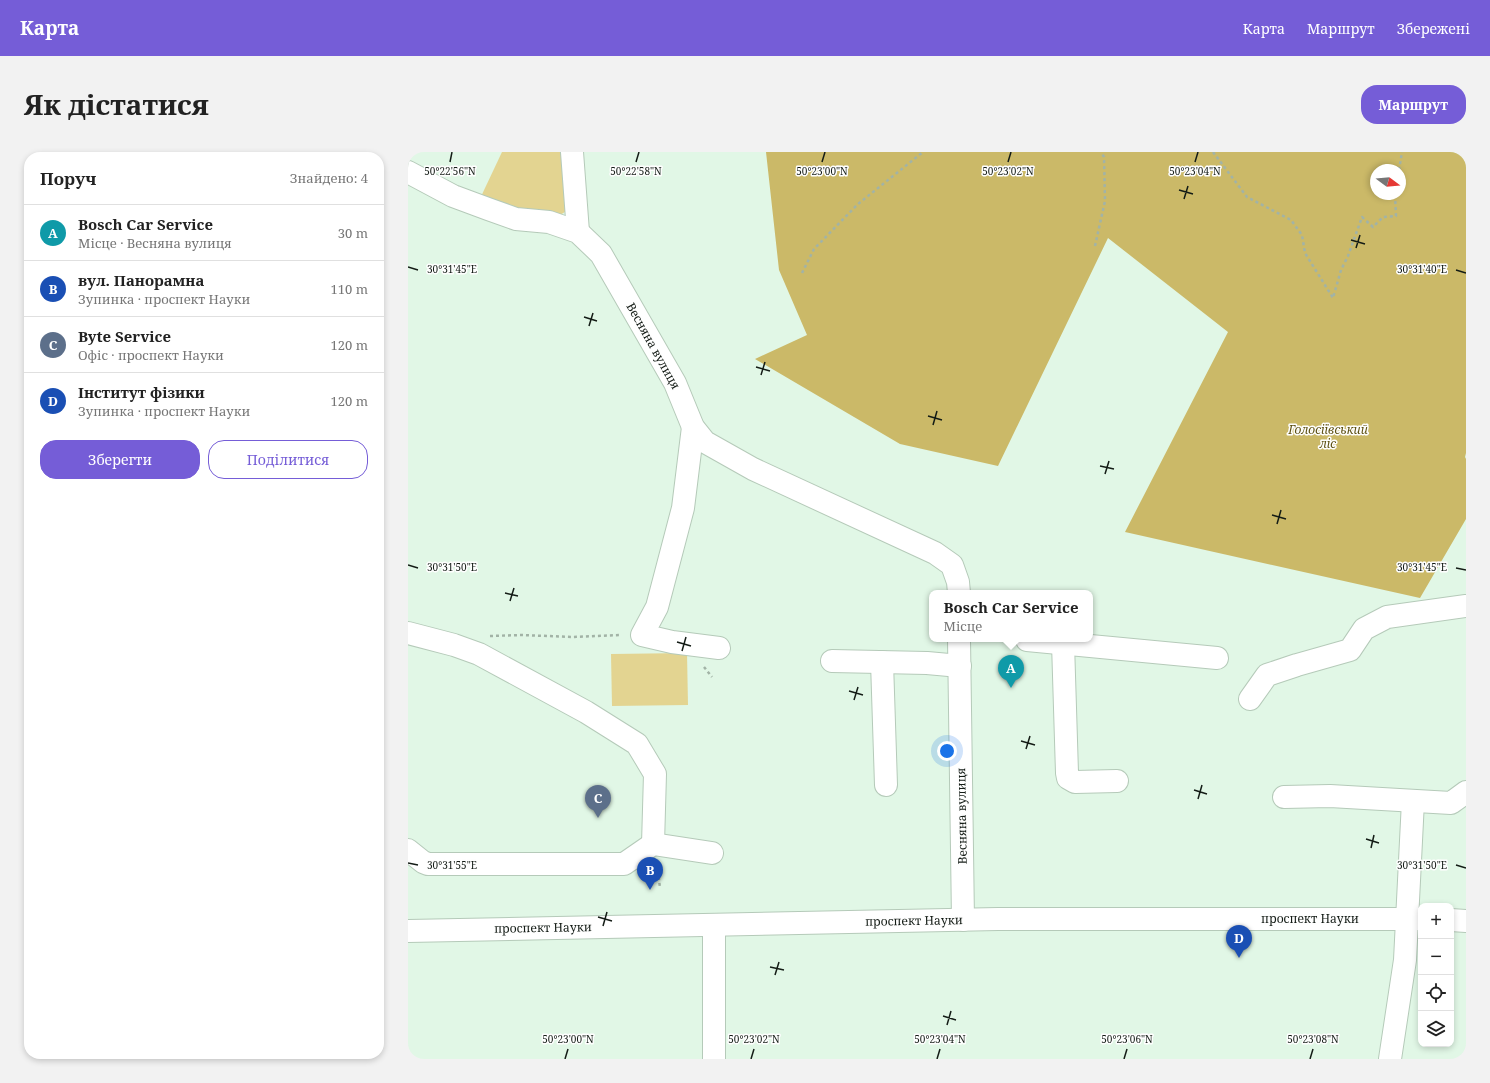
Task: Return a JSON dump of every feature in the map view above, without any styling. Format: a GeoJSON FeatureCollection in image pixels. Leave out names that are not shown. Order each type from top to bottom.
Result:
{"type":"FeatureCollection","features":[{"type":"Feature","properties":{"kind":"street"},"geometry":{"type":"LineString","coordinates":[[572,152],[578,232]]}},
{"type":"Feature","properties":{"kind":"street","name":"Весняна вулиця"},"geometry":{"type":"LineString","coordinates":[[408,172],[453,196],[516,219],[549,222],[578,232],[601,254],[674,383],[692,427],[705,442],[753,469],[935,553],[952,565],[958,582],[959,590]]}},
{"type":"Feature","properties":{"kind":"street"},"geometry":{"type":"LineString","coordinates":[[692,427],[683,508],[657,607],[642,634],[672,642],[719,648]]}},
{"type":"Feature","properties":{"kind":"street"},"geometry":{"type":"LineString","coordinates":[[1250,699],[1267,675],[1350,650],[1364,629],[1387,617],[1466,606]]}},
{"type":"Feature","properties":{"kind":"street"},"geometry":{"type":"LineString","coordinates":[[408,633],[454,644],[479,654],[586,712],[637,744],[655,774],[653,844]]}},
{"type":"Feature","properties":{"kind":"street","name":"Весняна вулиця"},"geometry":{"type":"LineString","coordinates":[[959,642],[963,920]]}},
{"type":"Feature","properties":{"kind":"street"},"geometry":{"type":"LineString","coordinates":[[1051,642],[1217,658]]}},
{"type":"Feature","properties":{"kind":"street"},"geometry":{"type":"LineString","coordinates":[[1063,643],[1068,778],[1076,782],[1116,781]]}},
{"type":"Feature","properties":{"kind":"street"},"geometry":{"type":"LineString","coordinates":[[832,662],[927,663],[960,666]]}},
{"type":"Feature","properties":{"kind":"street"},"geometry":{"type":"LineString","coordinates":[[882,662],[886,785]]}},
{"type":"Feature","properties":{"kind":"street"},"geometry":{"type":"LineString","coordinates":[[1284,797],[1330,796],[1451,803],[1466,792]]}},
{"type":"Feature","properties":{"kind":"street"},"geometry":{"type":"LineString","coordinates":[[1390,1059],[1405,960],[1414,919],[1413,801]]}},
{"type":"Feature","properties":{"kind":"street"},"geometry":{"type":"LineString","coordinates":[[408,850],[423,862],[428,864],[624,864],[653,844],[712,853]]}},
{"type":"Feature","properties":{"kind":"street","name":"проспект Науки"},"geometry":{"type":"LineString","coordinates":[[408,931],[963,920],[1414,919]]}},
{"type":"Feature","properties":{"kind":"street"},"geometry":{"type":"LineString","coordinates":[[1454,920],[1466,921]]}},
{"type":"Feature","properties":{"kind":"street"},"geometry":{"type":"LineString","coordinates":[[714,925],[714,1059]]}},
{"type":"Feature","properties":{"kind":"path"},"geometry":{"type":"LineString","coordinates":[[802,273],[814,249],[858,204],[923,152]]}},
{"type":"Feature","properties":{"kind":"path"},"geometry":{"type":"LineString","coordinates":[[1094,246],[1105,201],[1104,157],[1101,152]]}},
{"type":"Feature","properties":{"kind":"path"},"geometry":{"type":"LineString","coordinates":[[1213,152],[1247,197],[1291,220],[1302,235],[1305,253],[1333,298],[1341,270],[1348,256],[1362,217],[1373,227],[1383,217],[1396,216],[1395,200]]}},
{"type":"Feature","properties":{"kind":"path"},"geometry":{"type":"LineString","coordinates":[[1400,164],[1402,152]]}},
{"type":"Feature","properties":{"kind":"path"},"geometry":{"type":"LineString","coordinates":[[483,636],[522,635],[573,637],[642,634]]}},
{"type":"Feature","properties":{"kind":"path"},"geometry":{"type":"LineString","coordinates":[[658,871],[660,888]]}},
{"type":"Feature","properties":{"kind":"shaded area"},"geometry":{"type":"Polygon","coordinates":[[[502,152],[572,152],[576,205],[549,222],[477,205],[502,152]]]}},
{"type":"Feature","properties":{"kind":"shaded area"},"geometry":{"type":"Polygon","coordinates":[[[687,653],[688,705],[612,706],[611,654],[687,653]]]}},
{"type":"Feature","properties":{"kind":"green space","name":"Голосіївський ліс"},"geometry":{"type":"Polygon","coordinates":[[[766,152],[1466,152],[1466,519],[1420,598],[1125,532],[1228,332],[1108,238],[998,466],[900,444],[755,359],[807,335],[779,270],[766,152]]]}},
{"type":"Feature","properties":{"kind":"place","name":"Bosch Car Service"},"geometry":{"type":"Point","coordinates":[1011,688]}},
{"type":"Feature","properties":{"kind":"place","name":"Byte Service"},"geometry":{"type":"Point","coordinates":[598,818]}},
{"type":"Feature","properties":{"kind":"place","name":"вул. Панорамна"},"geometry":{"type":"Point","coordinates":[650,890]}},
{"type":"Feature","properties":{"kind":"place","name":"Інститут фізики"},"geometry":{"type":"Point","coordinates":[1239,958]}}]}
